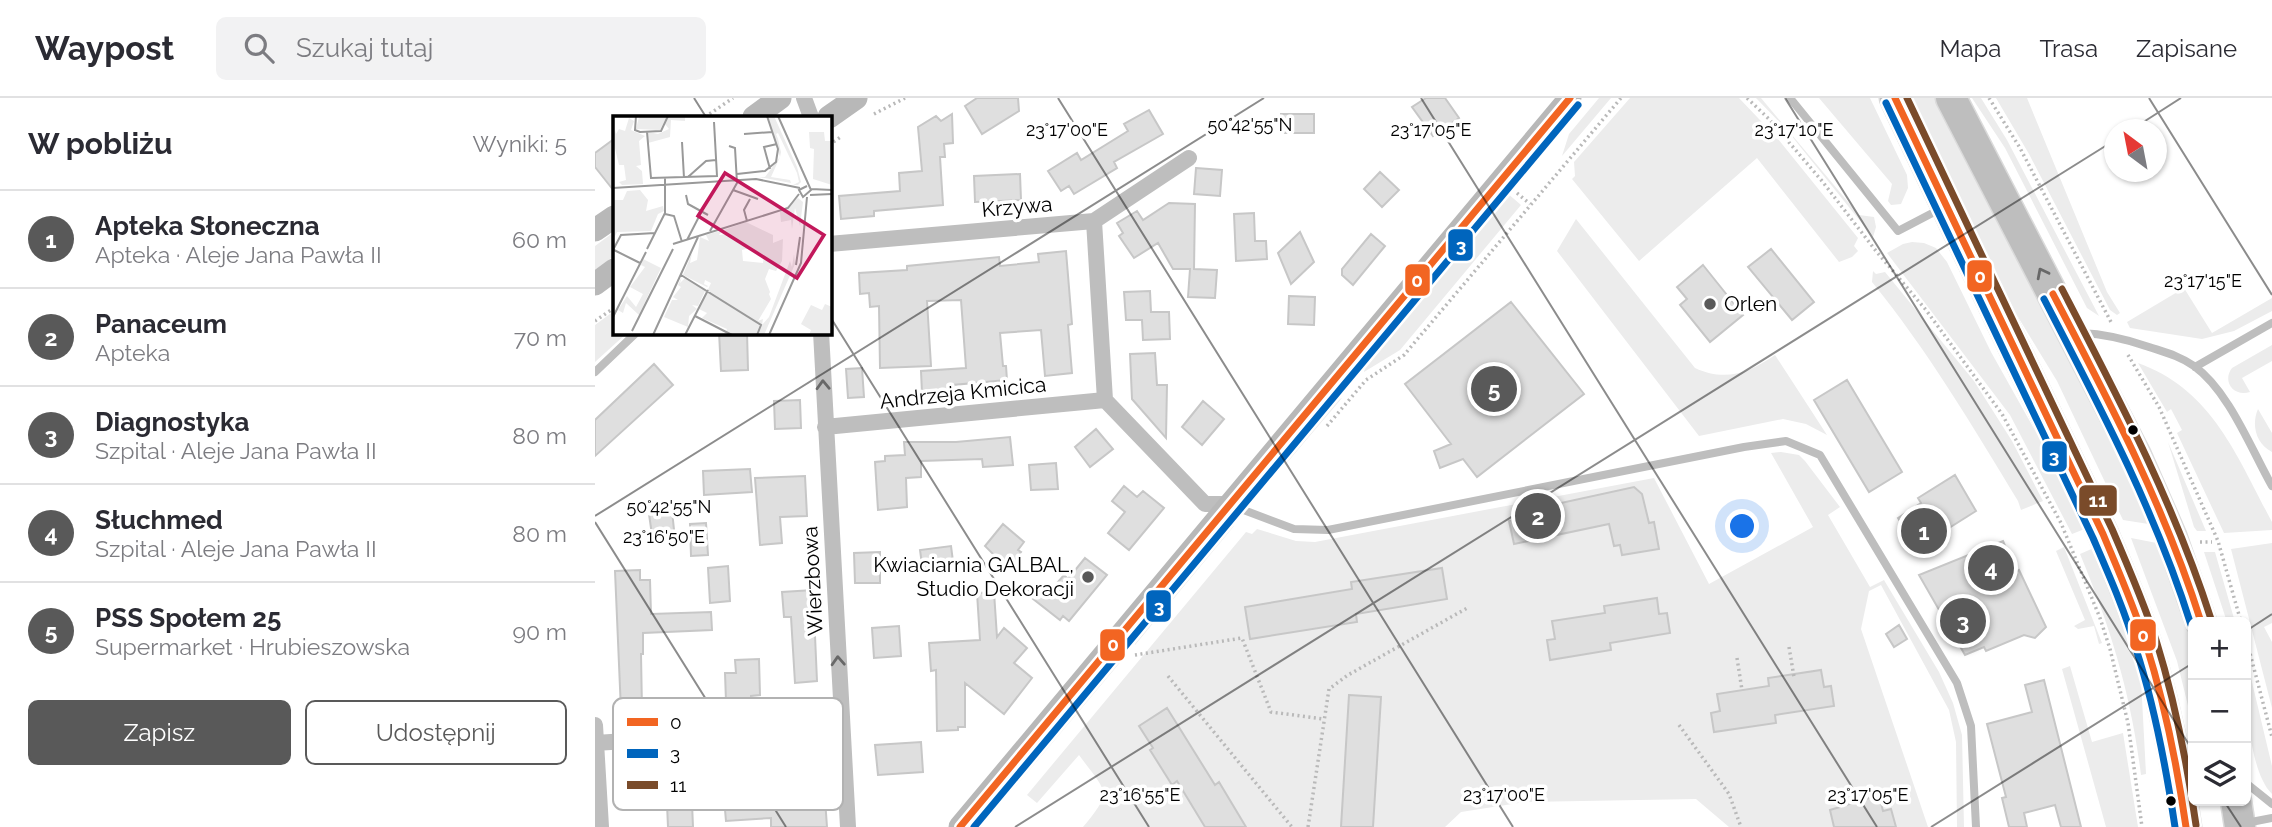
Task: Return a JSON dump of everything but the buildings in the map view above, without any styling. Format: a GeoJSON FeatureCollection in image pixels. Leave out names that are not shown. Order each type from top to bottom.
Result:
{"type":"FeatureCollection","features":[{"type":"Feature","properties":{"kind":"highway"},"geometry":{"type":"LineString","coordinates":[[1895,98],[2103,534],[2133,607],[2162,700],[2186,827]]}},
{"type":"Feature","properties":{"kind":"highway"},"geometry":{"type":"LineString","coordinates":[[1951,98],[2159,506],[2199,617]]}},
{"type":"Feature","properties":{"kind":"street"},"geometry":{"type":"LineString","coordinates":[[755,116],[781,98]]}},
{"type":"Feature","properties":{"kind":"street"},"geometry":{"type":"LineString","coordinates":[[804,98],[811,116]]}},
{"type":"Feature","properties":{"kind":"street"},"geometry":{"type":"LineString","coordinates":[[830,116],[856,98]]}},
{"type":"Feature","properties":{"kind":"street"},"geometry":{"type":"LineString","coordinates":[[960,827],[1570,98]]}},
{"type":"Feature","properties":{"kind":"street","name":"Krzywa"},"geometry":{"type":"LineString","coordinates":[[831,244],[1094,221],[1189,158]]}},
{"type":"Feature","properties":{"kind":"street"},"geometry":{"type":"LineString","coordinates":[[595,230],[613,218]]}},
{"type":"Feature","properties":{"kind":"street"},"geometry":{"type":"LineString","coordinates":[[1094,221],[1105,400],[1205,505],[1228,505]]}},
{"type":"Feature","properties":{"kind":"street","name":"Wierzbowa"},"geometry":{"type":"LineString","coordinates":[[821,334],[841,698]]}},
{"type":"Feature","properties":{"kind":"street","name":"Andrzeja Kmicica"},"geometry":{"type":"LineString","coordinates":[[825,427],[1105,400]]}},
{"type":"Feature","properties":{"kind":"street"},"geometry":{"type":"LineString","coordinates":[[595,725],[601,827]]}},
{"type":"Feature","properties":{"kind":"street","name":"Wierzbowa"},"geometry":{"type":"LineString","coordinates":[[843,740],[848,827]]}},
{"type":"Feature","properties":{"kind":"lane"},"geometry":{"type":"LineString","coordinates":[[1790,98],[1898,231],[1946,206]]}},
{"type":"Feature","properties":{"kind":"lane"},"geometry":{"type":"LineString","coordinates":[[2195,367],[2272,323]]}},
{"type":"Feature","properties":{"kind":"lane"},"geometry":{"type":"LineString","coordinates":[[2073,333],[2118,337],[2177,356],[2195,367],[2212,383],[2227,405],[2272,486]]}},
{"type":"Feature","properties":{"kind":"lane"},"geometry":{"type":"LineString","coordinates":[[595,372],[635,334]]}},
{"type":"Feature","properties":{"kind":"lane"},"geometry":{"type":"LineString","coordinates":[[1228,505],[1294,529],[1328,530],[1744,447],[1786,441],[1796,444],[1819,455],[1957,683],[1971,726],[1976,827]]}},
{"type":"Feature","properties":{"kind":"lane"},"geometry":{"type":"LineString","coordinates":[[2251,787],[2272,804]]}},
{"type":"Feature","properties":{"kind":"lane"},"geometry":{"type":"LineString","coordinates":[[2236,821],[2272,818]]}},
{"type":"Feature","properties":{"kind":"path"},"geometry":{"type":"LineString","coordinates":[[706,116],[733,98]]}},
{"type":"Feature","properties":{"kind":"path"},"geometry":{"type":"LineString","coordinates":[[874,114],[905,98]]}},
{"type":"Feature","properties":{"kind":"path"},"geometry":{"type":"LineString","coordinates":[[1326,426],[1366,380],[1404,355],[1621,98]]}},
{"type":"Feature","properties":{"kind":"path"},"geometry":{"type":"LineString","coordinates":[[1747,98],[1770,120],[1822,181],[1926,310],[2003,414],[2061,523],[2100,618],[2128,723],[2142,827]]}},
{"type":"Feature","properties":{"kind":"path"},"geometry":{"type":"LineString","coordinates":[[1989,98],[2020,148],[2112,324]]}},
{"type":"Feature","properties":{"kind":"path"},"geometry":{"type":"LineString","coordinates":[[1510,187],[1531,204]]}},
{"type":"Feature","properties":{"kind":"path"},"geometry":{"type":"LineString","coordinates":[[595,321],[613,309]]}},
{"type":"Feature","properties":{"kind":"path"},"geometry":{"type":"LineString","coordinates":[[2125,350],[2159,407],[2218,541],[2240,617]]}},
{"type":"Feature","properties":{"kind":"path"},"geometry":{"type":"LineString","coordinates":[[2200,542],[2212,542]]}},
{"type":"Feature","properties":{"kind":"path"},"geometry":{"type":"LineString","coordinates":[[1308,827],[1329,690],[1348,675],[1469,607]]}},
{"type":"Feature","properties":{"kind":"path"},"geometry":{"type":"LineString","coordinates":[[1135,655],[1242,638],[1271,712],[1323,719]]}},
{"type":"Feature","properties":{"kind":"path"},"geometry":{"type":"LineString","coordinates":[[1789,647],[1794,677]]}},
{"type":"Feature","properties":{"kind":"path"},"geometry":{"type":"LineString","coordinates":[[2251,657],[2272,737]]}},
{"type":"Feature","properties":{"kind":"path"},"geometry":{"type":"LineString","coordinates":[[1737,658],[1742,690]]}},
{"type":"Feature","properties":{"kind":"path"},"geometry":{"type":"LineString","coordinates":[[1168,676],[1292,827]]}},
{"type":"Feature","properties":{"kind":"path"},"geometry":{"type":"LineString","coordinates":[[1679,725],[1729,794],[1741,827]]}},
{"type":"Feature","properties":{"kind":"shaded area"},"geometry":{"type":"Polygon","coordinates":[[[1599,98],[1611,98],[1562,156],[1569,134],[1599,98]]]}},
{"type":"Feature","properties":{"kind":"shaded area"},"geometry":{"type":"Polygon","coordinates":[[[1630,98],[1739,98],[1778,139],[1858,238],[1854,246],[1858,251],[1852,257],[1839,262],[1757,158],[1639,261],[1572,179],[1575,176],[1574,162],[1630,98]]]}},
{"type":"Feature","properties":{"kind":"shaded area"},"geometry":{"type":"Polygon","coordinates":[[[1756,98],[1761,98],[1859,215],[1874,217],[1876,227],[1873,237],[1786,129],[1756,98]]]}},
{"type":"Feature","properties":{"kind":"shaded area"},"geometry":{"type":"Polygon","coordinates":[[[1819,98],[1870,98],[1907,175],[1908,188],[1901,204],[1891,205],[1888,201],[1892,184],[1819,98]]]}},
{"type":"Feature","properties":{"kind":"shaded area"},"geometry":{"type":"Polygon","coordinates":[[[1908,98],[1940,98],[2155,525],[2123,520],[2057,381],[2004,294],[1908,98]]]}},
{"type":"Feature","properties":{"kind":"shaded area"},"geometry":{"type":"Polygon","coordinates":[[[1972,98],[1981,98],[2007,140],[2099,316],[2087,308],[2005,148],[1972,98]]]}},
{"type":"Feature","properties":{"kind":"shaded area"},"geometry":{"type":"Polygon","coordinates":[[[1996,98],[2027,98],[2107,292],[2120,313],[2117,315],[2110,310],[2029,154],[1996,98]]]}},
{"type":"Feature","properties":{"kind":"shaded area"},"geometry":{"type":"Polygon","coordinates":[[[1506,192],[1521,205],[1400,350],[1364,372],[1367,357],[1506,192]]]}},
{"type":"Feature","properties":{"kind":"shaded area"},"geometry":{"type":"Polygon","coordinates":[[[1576,219],[1695,368],[1717,374],[1737,374],[1756,367],[1775,355],[1827,435],[1806,424],[1783,419],[1699,436],[1557,251],[1576,219]]]}},
{"type":"Feature","properties":{"kind":"shaded area"},"geometry":{"type":"Polygon","coordinates":[[[613,233],[613,257],[595,270],[595,246],[613,233]]]}},
{"type":"Feature","properties":{"kind":"shaded area"},"geometry":{"type":"Polygon","coordinates":[[[1912,242],[1936,248],[1947,262],[1991,352],[2087,528],[2072,534],[2010,415],[1887,253],[1912,242]]]}},
{"type":"Feature","properties":{"kind":"shaded area"},"geometry":{"type":"Polygon","coordinates":[[[1873,271],[1876,274],[1885,272],[1974,381],[2012,441],[2043,501],[2021,510],[1949,389],[1872,282],[1873,271]]]}},
{"type":"Feature","properties":{"kind":"shaded area"},"geometry":{"type":"Polygon","coordinates":[[[2184,288],[2212,333],[2272,298],[2272,311],[2234,331],[2202,339],[2130,328],[2127,322],[2184,288]]]}},
{"type":"Feature","properties":{"kind":"shaded area"},"geometry":{"type":"Polygon","coordinates":[[[613,312],[613,334],[626,334],[595,362],[595,325],[613,312]]]}},
{"type":"Feature","properties":{"kind":"shaded area"},"geometry":{"type":"Polygon","coordinates":[[[2272,345],[2272,361],[2242,378],[2250,392],[2234,390],[2228,378],[2232,368],[2272,345]]]}},
{"type":"Feature","properties":{"kind":"shaded area"},"geometry":{"type":"Polygon","coordinates":[[[2138,363],[2164,375],[2186,390],[2204,408],[2234,450],[2272,522],[2272,530],[2224,533],[2177,433],[2182,430],[2171,409],[2167,412],[2138,363]]]}},
{"type":"Feature","properties":{"kind":"shaded area"},"geometry":{"type":"Polygon","coordinates":[[[1342,398],[1285,465],[1280,460],[1327,405],[1342,398]]]}},
{"type":"Feature","properties":{"kind":"shaded area"},"geometry":{"type":"Polygon","coordinates":[[[2258,409],[2272,433],[2272,452],[2262,444],[2256,434],[2258,409]]]}},
{"type":"Feature","properties":{"kind":"shaded area"},"geometry":{"type":"Polygon","coordinates":[[[2168,442],[2206,531],[2197,531],[2194,527],[2168,442]]]}},
{"type":"Feature","properties":{"kind":"shaded area"},"geometry":{"type":"Polygon","coordinates":[[[1771,453],[1799,455],[1840,507],[1828,515],[1870,587],[1884,580],[1939,672],[1953,703],[1962,735],[1964,827],[1957,827],[1956,742],[1949,710],[1881,585],[1869,591],[1861,629],[1928,827],[1729,827],[1696,799],[1525,802],[1461,812],[1445,827],[1083,827],[1099,805],[1103,791],[1079,755],[1037,803],[1027,795],[1246,532],[1252,534],[1257,529],[1296,541],[1315,542],[1654,478],[1709,584],[1813,527],[1771,453]]]}},
{"type":"Feature","properties":{"kind":"shaded area"},"geometry":{"type":"Polygon","coordinates":[[[1234,526],[1135,645],[1132,638],[1224,528],[1234,526]]]}},
{"type":"Feature","properties":{"kind":"shaded area"},"geometry":{"type":"Polygon","coordinates":[[[2131,538],[2162,544],[2188,623],[2188,706],[2177,661],[2131,538]]]}},
{"type":"Feature","properties":{"kind":"shaded area"},"geometry":{"type":"Polygon","coordinates":[[[2272,543],[2272,623],[2264,627],[2272,642],[2272,708],[2251,627],[2251,617],[2249,617],[2231,549],[2272,543]]]}},
{"type":"Feature","properties":{"kind":"shaded area"},"geometry":{"type":"Polygon","coordinates":[[[2064,547],[2102,643],[2099,644],[2094,626],[2078,629],[2074,626],[2085,620],[2056,551],[2064,547]]]}},
{"type":"Feature","properties":{"kind":"shaded area"},"geometry":{"type":"Polygon","coordinates":[[[2096,547],[2140,661],[2146,774],[2141,775],[2132,717],[2118,662],[2080,554],[2096,547]]]}},
{"type":"Feature","properties":{"kind":"shaded area"},"geometry":{"type":"Polygon","coordinates":[[[2204,552],[2215,552],[2234,617],[2225,617],[2204,552]]]}},
{"type":"Feature","properties":{"kind":"shaded area"},"geometry":{"type":"Polygon","coordinates":[[[1116,659],[1123,659],[1016,786],[1016,776],[1116,659]]]}},
{"type":"Feature","properties":{"kind":"shaded area"},"geometry":{"type":"Polygon","coordinates":[[[2070,666],[2092,742],[2123,733],[2138,827],[2106,827],[2062,669],[2070,666]]]}},
{"type":"Feature","properties":{"kind":"shaded area"},"geometry":{"type":"Polygon","coordinates":[[[2251,678],[2272,766],[2272,794],[2257,767],[2253,749],[2251,678]]]}},
{"type":"Feature","properties":{"kind":"transit line","name":"0"},"geometry":{"type":"LineString","coordinates":[[960,827],[1570,98]]}},
{"type":"Feature","properties":{"kind":"transit line","name":"0"},"geometry":{"type":"LineString","coordinates":[[1895,98],[2103,534],[2126,588],[2159,689],[2186,827]]}},
{"type":"Feature","properties":{"kind":"transit line","name":"11"},"geometry":{"type":"LineString","coordinates":[[1907,98],[2112,529],[2141,598],[2175,709],[2196,825]]}},
{"type":"Feature","properties":{"kind":"transit line","name":"3"},"geometry":{"type":"LineString","coordinates":[[1886,103],[2093,538],[2116,593],[2149,693],[2175,827]]}},
{"type":"Feature","properties":{"kind":"transit line","name":"3"},"geometry":{"type":"LineString","coordinates":[[974,827],[1578,105]]}},
{"type":"Feature","properties":{"kind":"transit line","name":"11"},"geometry":{"type":"LineString","coordinates":[[2062,289],[2124,410],[2162,492],[2210,617]]}},
{"type":"Feature","properties":{"kind":"transit line","name":"0"},"geometry":{"type":"LineString","coordinates":[[2053,294],[2115,414],[2153,496],[2171,537],[2199,617]]}},
{"type":"Feature","properties":{"kind":"transit line","name":"3"},"geometry":{"type":"LineString","coordinates":[[2044,299],[2143,499],[2188,617]]}},
{"type":"Feature","properties":{"kind":"place","name":"Orlen"},"geometry":{"type":"Point","coordinates":[1710,304]}},
{"type":"Feature","properties":{"kind":"place","name":"PSS Społem 25"},"geometry":{"type":"Point","coordinates":[1494,389]}},
{"type":"Feature","properties":{"kind":"place","name":"Panaceum"},"geometry":{"type":"Point","coordinates":[1538,516]}},
{"type":"Feature","properties":{"kind":"place","name":"Apteka Słoneczna"},"geometry":{"type":"Point","coordinates":[1924,531]}},
{"type":"Feature","properties":{"kind":"place","name":"Słuchmed"},"geometry":{"type":"Point","coordinates":[1991,568]}},
{"type":"Feature","properties":{"kind":"place","name":"Kwiaciarnia GALBAL, Studio Dekoracji"},"geometry":{"type":"Point","coordinates":[1088,577]}},
{"type":"Feature","properties":{"kind":"place","name":"Diagnostyka"},"geometry":{"type":"Point","coordinates":[1963,621]}}]}
